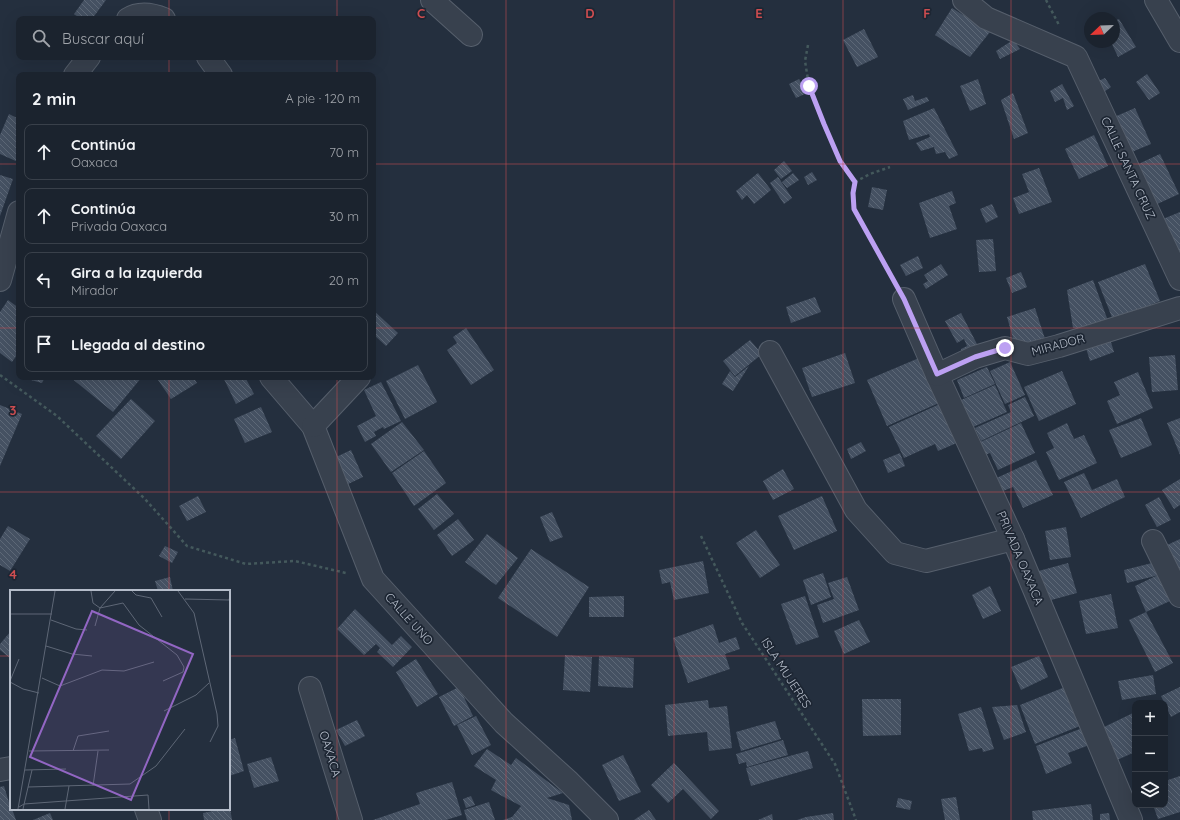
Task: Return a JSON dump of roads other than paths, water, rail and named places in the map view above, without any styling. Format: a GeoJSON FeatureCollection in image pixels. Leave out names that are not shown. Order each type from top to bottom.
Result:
{"type":"FeatureCollection","features":[{"type":"Feature","properties":{"kind":"street"},"geometry":{"type":"LineString","coordinates":[[432,0],[471,35]]}},
{"type":"Feature","properties":{"kind":"street","name":"CALLE SANTA CRUZ"},"geometry":{"type":"LineString","coordinates":[[964,0],[986,18],[1076,57],[1180,279]]}},
{"type":"Feature","properties":{"kind":"street"},"geometry":{"type":"LineString","coordinates":[[1156,0],[1180,41]]}},
{"type":"Feature","properties":{"kind":"street"},"geometry":{"type":"LineString","coordinates":[[132,16],[152,14],[157,16]]}},
{"type":"Feature","properties":{"kind":"street"},"geometry":{"type":"LineString","coordinates":[[77,72],[87,60]]}},
{"type":"Feature","properties":{"kind":"street"},"geometry":{"type":"LineString","coordinates":[[210,60],[219,72]]}},
{"type":"Feature","properties":{"kind":"street"},"geometry":{"type":"LineString","coordinates":[[0,280],[16,223]]}},
{"type":"Feature","properties":{"kind":"street","name":"PRIVADA OAXACA"},"geometry":{"type":"LineString","coordinates":[[904,299],[1013,539],[1131,820]]}},
{"type":"Feature","properties":{"kind":"street","name":"MIRADOR"},"geometry":{"type":"LineString","coordinates":[[937,374],[975,357],[1005,348],[1028,354],[1067,344],[1180,308]]}},
{"type":"Feature","properties":{"kind":"street"},"geometry":{"type":"LineString","coordinates":[[770,352],[856,510],[895,553],[926,561],[1013,539]]}},
{"type":"Feature","properties":{"kind":"street","name":"CALLE UNO"},"geometry":{"type":"LineString","coordinates":[[274,380],[313,426],[373,579],[504,723],[569,782],[607,820]]}},
{"type":"Feature","properties":{"kind":"street"},"geometry":{"type":"LineString","coordinates":[[313,426],[356,380]]}},
{"type":"Feature","properties":{"kind":"street"},"geometry":{"type":"LineString","coordinates":[[1153,541],[1180,596]]}},
{"type":"Feature","properties":{"kind":"street","name":"OAXACA"},"geometry":{"type":"LineString","coordinates":[[310,688],[351,820]]}},
{"type":"Feature","properties":{"kind":"street"},"geometry":{"type":"LineString","coordinates":[[0,770],[10,768]]}},
{"type":"Feature","properties":{"kind":"street"},"geometry":{"type":"LineString","coordinates":[[146,810],[150,820]]}}]}
